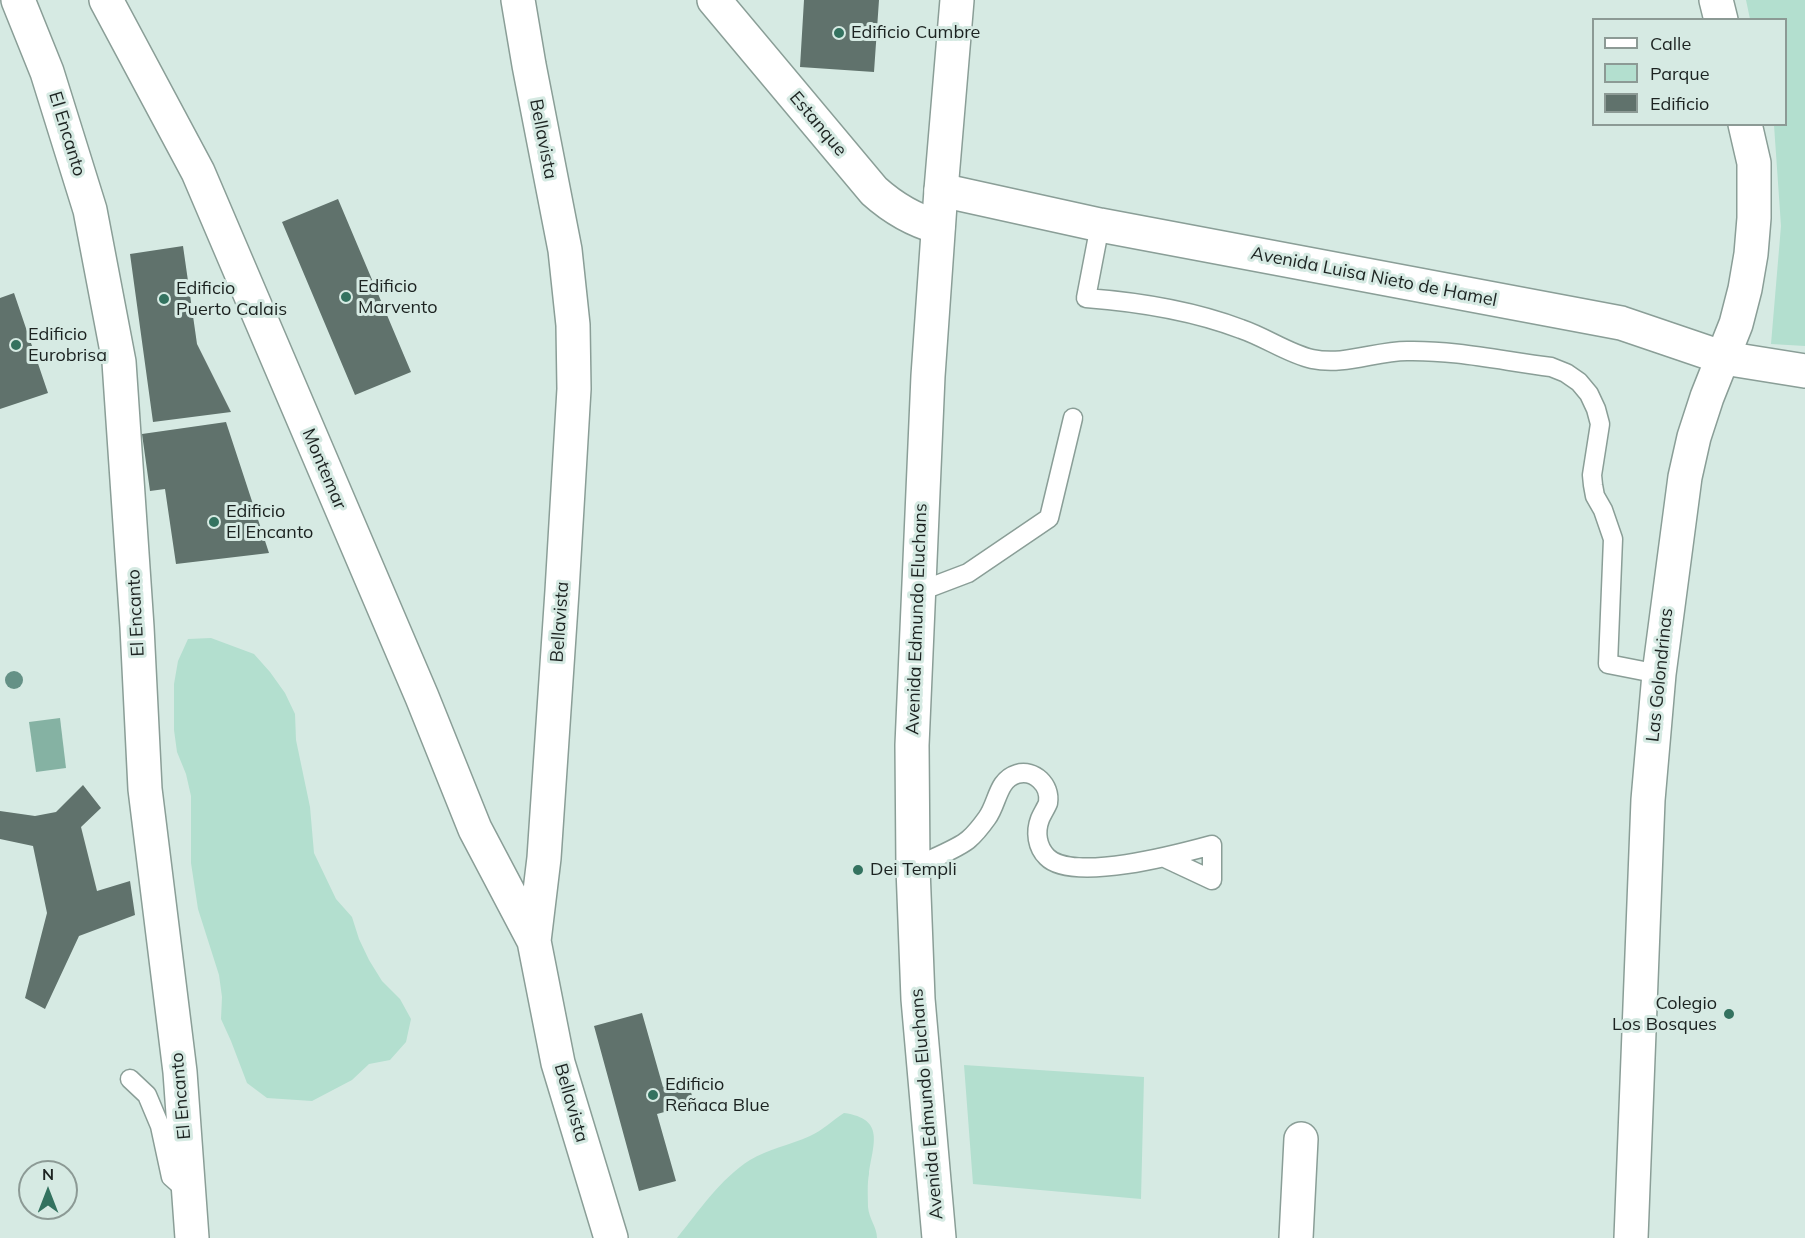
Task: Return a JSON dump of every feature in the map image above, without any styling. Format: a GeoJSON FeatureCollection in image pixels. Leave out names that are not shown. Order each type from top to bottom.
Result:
{"type":"FeatureCollection","features":[{"type":"Feature","properties":{"kind":"street","name":"El Encanto"},"geometry":{"type":"LineString","coordinates":[[18,0],[47,72],[90,210],[120,362],[145,789],[180,1072],[192,1238]]}},
{"type":"Feature","properties":{"kind":"street","name":"Montemar"},"geometry":{"type":"LineString","coordinates":[[106,0],[198,172],[422,697],[475,829],[534,941]]}},
{"type":"Feature","properties":{"kind":"street","name":"Bellavista"},"geometry":{"type":"LineString","coordinates":[[518,0],[565,250],[573,325],[574,389],[563,568],[544,858],[534,941],[558,1063],[611,1238]]}},
{"type":"Feature","properties":{"kind":"street","name":"Estanque"},"geometry":{"type":"LineString","coordinates":[[714,0],[874,191],[906,215],[938,227]]}},
{"type":"Feature","properties":{"kind":"street","name":"Avenida Edmundo Eluchans"},"geometry":{"type":"LineString","coordinates":[[939,1238],[918,999],[913,868],[912,745],[928,376],[957,0]]}},
{"type":"Feature","properties":{"kind":"street"},"geometry":{"type":"LineString","coordinates":[[1716,0],[1720,18]]}},
{"type":"Feature","properties":{"kind":"street","name":"Las Golondrinas"},"geometry":{"type":"LineString","coordinates":[[1630,1238],[1648,800],[1659,674],[1685,477],[1694,437],[1736,324],[1745,289],[1755,218],[1754,163],[1745,126]]}},
{"type":"Feature","properties":{"kind":"street","name":"Avenida Luisa Nieto de Hamel"},"geometry":{"type":"LineString","coordinates":[[941,190],[1100,225],[1621,323],[1724,358],[1805,370]]}},
{"type":"Feature","properties":{"kind":"street"},"geometry":{"type":"LineString","coordinates":[[1296,1238],[1300,1139]]}},
{"type":"Feature","properties":{"kind":"lane"},"geometry":{"type":"LineString","coordinates":[[1100,225],[1086,298],[1128,301],[1211,318],[1274,342],[1292,353],[1312,359],[1332,362],[1403,351],[1436,351],[1551,368],[1566,373],[1579,382],[1589,394],[1600,424],[1592,475],[1593,485],[1595,496],[1603,510],[1613,539],[1608,664],[1659,674]]}},
{"type":"Feature","properties":{"kind":"lane"},"geometry":{"type":"LineString","coordinates":[[918,592],[968,573],[1049,518],[1073,418]]}},
{"type":"Feature","properties":{"kind":"lane"},"geometry":{"type":"LineString","coordinates":[[913,868],[968,840],[989,815],[1001,786],[1016,774],[1025,773],[1034,775],[1046,787],[1047,804],[1039,821],[1038,841],[1047,858],[1056,864],[1065,867],[1091,868],[1165,858]]}},
{"type":"Feature","properties":{"kind":"lane"},"geometry":{"type":"LineString","coordinates":[[130,1079],[147,1095],[160,1126],[171,1177],[189,1193]]}},
{"type":"Feature","properties":{"kind":"green space"},"geometry":{"type":"Polygon","coordinates":[[[1746,0],[1805,0],[1805,346],[1771,344],[1781,226],[1774,126],[1787,126],[1787,18],[1750,18],[1746,0]]]}},
{"type":"Feature","properties":{"kind":"green space"},"geometry":{"type":"Polygon","coordinates":[[[211,638],[254,654],[285,693],[295,714],[296,740],[310,807],[314,853],[336,899],[352,917],[369,960],[382,981],[400,999],[411,1019],[406,1042],[390,1060],[369,1064],[352,1080],[312,1101],[267,1098],[247,1083],[221,1019],[222,997],[219,975],[198,909],[191,863],[191,796],[186,774],[177,752],[174,730],[174,684],[178,661],[188,639],[211,638]]]}},
{"type":"Feature","properties":{"kind":"green space"},"geometry":{"type":"Polygon","coordinates":[[[964,1065],[1144,1077],[1141,1199],[973,1184],[964,1065]]]}},
{"type":"Feature","properties":{"kind":"green space"},"geometry":{"type":"Polygon","coordinates":[[[844,1113],[866,1121],[874,1134],[868,1182],[868,1207],[877,1238],[677,1238],[710,1196],[739,1167],[764,1153],[814,1134],[844,1113]]]}},
{"type":"Feature","properties":{"kind":"shaded area"},"geometry":{"type":"Polygon","coordinates":[[[60,718],[66,768],[36,772],[29,722],[60,718]]]}},
{"type":"Feature","properties":{"kind":"building","name":"Edificio Cumbre"},"geometry":{"type":"Polygon","coordinates":[[[804,0],[879,0],[874,72],[800,67],[804,0]]]}},
{"type":"Feature","properties":{"kind":"building","name":"Edificio Marvento"},"geometry":{"type":"Polygon","coordinates":[[[338,199],[411,372],[355,395],[282,222],[338,199]]]}},
{"type":"Feature","properties":{"kind":"building","name":"Edificio Puerto Calais"},"geometry":{"type":"Polygon","coordinates":[[[183,246],[197,344],[231,412],[153,422],[130,254],[183,246]]]}},
{"type":"Feature","properties":{"kind":"building","name":"Edificio Eurobrisa"},"geometry":{"type":"Polygon","coordinates":[[[14,293],[48,393],[0,409],[0,298],[14,293]]]}},
{"type":"Feature","properties":{"kind":"building","name":"Edificio El Encanto"},"geometry":{"type":"Polygon","coordinates":[[[226,422],[269,553],[176,564],[165,489],[150,491],[142,434],[226,422]]]}},
{"type":"Feature","properties":{"kind":"building"},"geometry":{"type":"Polygon","coordinates":[[[83,785],[101,808],[81,827],[97,891],[130,881],[135,915],[79,936],[45,1009],[25,998],[47,913],[33,846],[0,839],[0,811],[35,816],[56,812],[83,785]]]}},
{"type":"Feature","properties":{"kind":"building","name":"Edificio Reñaca Blue"},"geometry":{"type":"Polygon","coordinates":[[[642,1013],[663,1087],[688,1080],[694,1104],[657,1114],[676,1181],[639,1191],[594,1026],[642,1013]]]}},
{"type":"Feature","properties":{"kind":"place","name":"Edificio Cumbre"},"geometry":{"type":"Point","coordinates":[839,33]}},
{"type":"Feature","properties":{"kind":"place","name":"Edificio Marvento"},"geometry":{"type":"Point","coordinates":[346,297]}},
{"type":"Feature","properties":{"kind":"place","name":"Edificio Puerto Calais"},"geometry":{"type":"Point","coordinates":[164,299]}},
{"type":"Feature","properties":{"kind":"place","name":"Edificio Eurobrisa"},"geometry":{"type":"Point","coordinates":[16,345]}},
{"type":"Feature","properties":{"kind":"place","name":"Edificio El Encanto"},"geometry":{"type":"Point","coordinates":[214,522]}},
{"type":"Feature","properties":{"kind":"place","name":"Dei Templi"},"geometry":{"type":"Point","coordinates":[858,870]}},
{"type":"Feature","properties":{"kind":"place","name":"Colegio Los Bosques"},"geometry":{"type":"Point","coordinates":[1729,1014]}},
{"type":"Feature","properties":{"kind":"place","name":"Edificio Reñaca Blue"},"geometry":{"type":"Point","coordinates":[653,1095]}}]}
